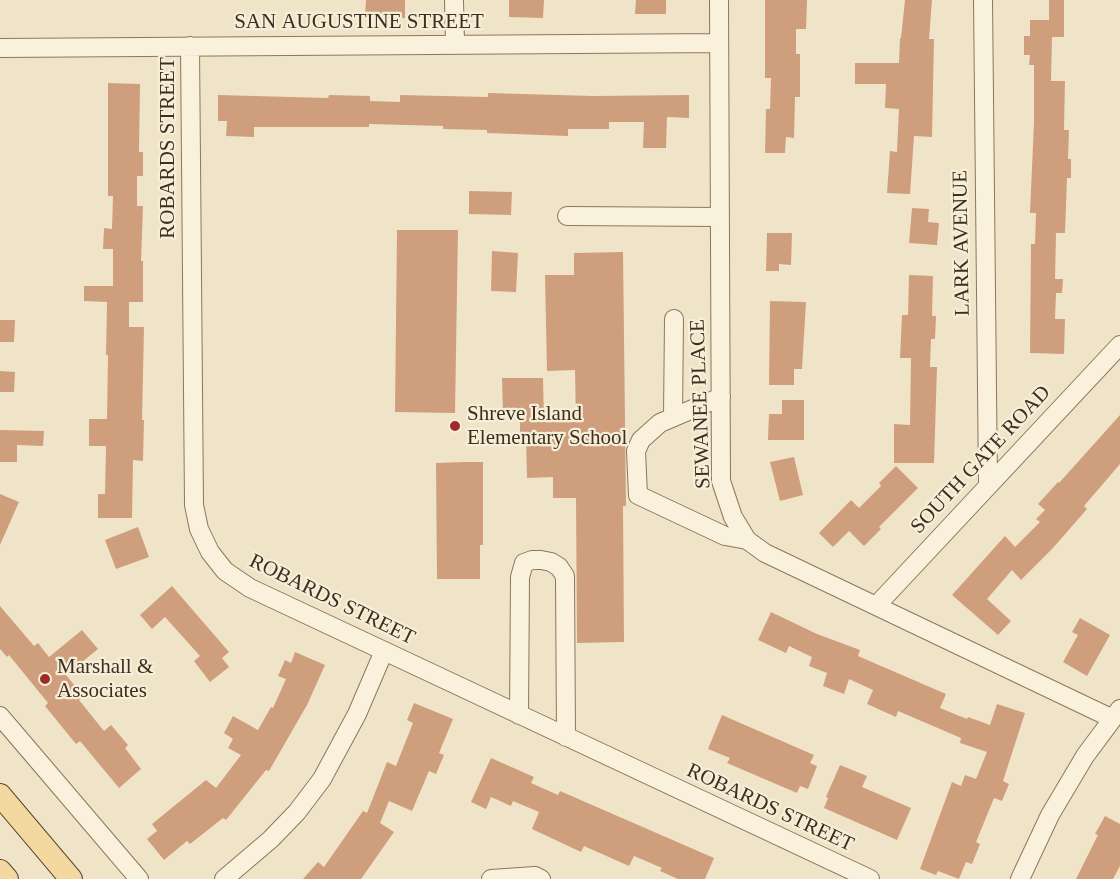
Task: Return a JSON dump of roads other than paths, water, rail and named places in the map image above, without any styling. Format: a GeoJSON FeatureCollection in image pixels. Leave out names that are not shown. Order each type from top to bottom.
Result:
{"type":"FeatureCollection","features":[{"type":"Feature","properties":{"kind":"main road"},"geometry":{"type":"LineString","coordinates":[[0,795],[71,879]]}},
{"type":"Feature","properties":{"kind":"main road"},"geometry":{"type":"LineString","coordinates":[[0,871],[7,879]]}},
{"type":"Feature","properties":{"kind":"street"},"geometry":{"type":"LineString","coordinates":[[454,0],[454,44]]}},
{"type":"Feature","properties":{"kind":"street","name":"SEWANEE PLACE"},"geometry":{"type":"LineString","coordinates":[[719,0],[722,481],[733,517],[747,540],[765,553],[876,606],[1116,714]]}},
{"type":"Feature","properties":{"kind":"street","name":"LARK AVENUE"},"geometry":{"type":"LineString","coordinates":[[983,0],[988,485]]}},
{"type":"Feature","properties":{"kind":"street","name":"SAN AUGUSTINE STREET"},"geometry":{"type":"LineString","coordinates":[[0,48],[719,44]]}},
{"type":"Feature","properties":{"kind":"street","name":"ROBARDS STREET"},"geometry":{"type":"LineString","coordinates":[[190,46],[194,505],[199,529],[210,552],[225,571],[250,588],[870,879]]}},
{"type":"Feature","properties":{"kind":"street"},"geometry":{"type":"LineString","coordinates":[[567,216],[720,217]]}},
{"type":"Feature","properties":{"kind":"street"},"geometry":{"type":"LineString","coordinates":[[673,417],[674,319]]}},
{"type":"Feature","properties":{"kind":"street","name":"SOUTH GATE ROAD"},"geometry":{"type":"LineString","coordinates":[[876,606],[1120,345]]}},
{"type":"Feature","properties":{"kind":"street"},"geometry":{"type":"LineString","coordinates":[[721,397],[660,423],[641,440],[636,451],[638,495],[725,536],[747,540]]}},
{"type":"Feature","properties":{"kind":"street"},"geometry":{"type":"LineString","coordinates":[[519,715],[520,577],[524,563],[531,560],[542,560],[559,567],[565,576],[566,737]]}},
{"type":"Feature","properties":{"kind":"street"},"geometry":{"type":"LineString","coordinates":[[224,879],[271,839],[297,812],[322,778],[357,714],[384,651]]}},
{"type":"Feature","properties":{"kind":"street"},"geometry":{"type":"LineString","coordinates":[[1020,879],[1050,815],[1084,756],[1116,714]]}},
{"type":"Feature","properties":{"kind":"street"},"geometry":{"type":"LineString","coordinates":[[0,717],[139,879]]}},
{"type":"Feature","properties":{"kind":"street"},"geometry":{"type":"LineString","coordinates":[[491,879],[535,876],[541,879]]}},
{"type":"Feature","properties":{"kind":"place","name":"Shreve Island Elementary School"},"geometry":{"type":"Point","coordinates":[455,426]}},
{"type":"Feature","properties":{"kind":"place","name":"Marshall & Associates"},"geometry":{"type":"Point","coordinates":[45,679]}}]}
